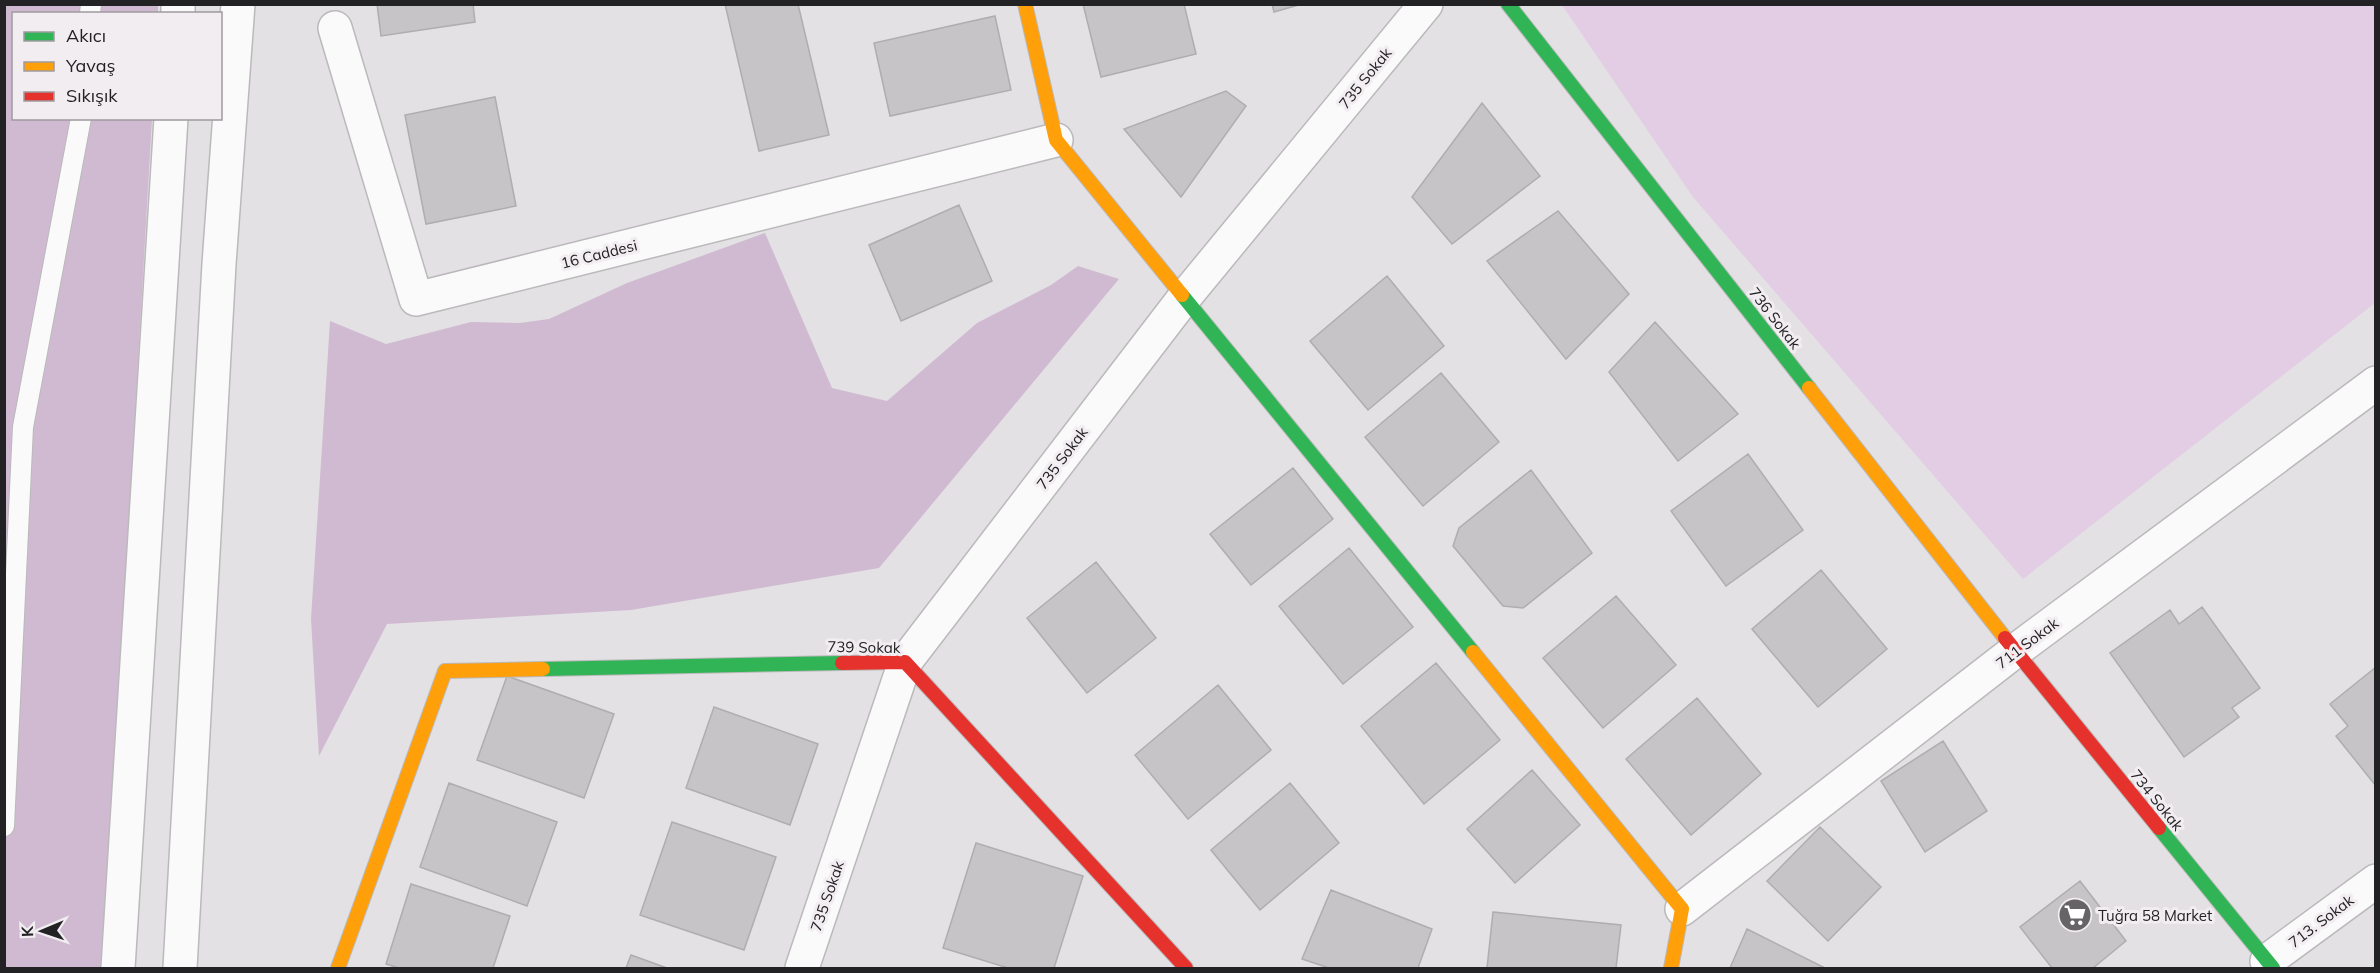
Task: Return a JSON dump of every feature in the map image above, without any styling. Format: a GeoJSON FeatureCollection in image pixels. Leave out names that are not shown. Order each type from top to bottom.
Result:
{"type":"FeatureCollection","features":[{"type":"Feature","properties":{"kind":"street"},"geometry":{"type":"LineString","coordinates":[[180,969],[218,275],[238,4]]}},
{"type":"Feature","properties":{"kind":"street"},"geometry":{"type":"LineString","coordinates":[[1024,4],[1056,140],[1682,909],[1671,969]]}},
{"type":"Feature","properties":{"kind":"street","name":"735 Sokak"},"geometry":{"type":"LineString","coordinates":[[802,969],[905,662],[1184,298],[1425,4]]}},
{"type":"Feature","properties":{"kind":"street","name":"736 Sokak"},"geometry":{"type":"LineString","coordinates":[[1508,4],[2015,651]]}},
{"type":"Feature","properties":{"kind":"street","name":"16 Caddesi"},"geometry":{"type":"LineString","coordinates":[[335,28],[416,299],[1056,140]]}},
{"type":"Feature","properties":{"kind":"street"},"geometry":{"type":"LineString","coordinates":[[118,969],[171,120]]}},
{"type":"Feature","properties":{"kind":"street","name":"711 Sokak"},"geometry":{"type":"LineString","coordinates":[[1682,909],[2015,651],[2376,383]]}},
{"type":"Feature","properties":{"kind":"street","name":"734 Sokak"},"geometry":{"type":"LineString","coordinates":[[2015,651],[2270,965]]}},
{"type":"Feature","properties":{"kind":"street","name":"739 Sokak"},"geometry":{"type":"LineString","coordinates":[[338,969],[445,670],[905,662],[1186,969]]}},
{"type":"Feature","properties":{"kind":"street","name":"713. Sokak"},"geometry":{"type":"LineString","coordinates":[[2270,965],[2376,881]]}},
{"type":"Feature","properties":{"kind":"lane"},"geometry":{"type":"LineString","coordinates":[[4,826],[23,427],[81,120]]}},
{"type":"Feature","properties":{"kind":"shaded area"},"geometry":{"type":"Polygon","coordinates":[[[5,5],[158,5],[158,12],[12,12],[12,120],[152,120],[103,968],[5,968],[5,5]]]}},
{"type":"Feature","properties":{"kind":"shaded area"},"geometry":{"type":"Polygon","coordinates":[[[1562,5],[2375,5],[2375,303],[2023,579],[1693,197],[1562,5]]]}},
{"type":"Feature","properties":{"kind":"shaded area"},"geometry":{"type":"Polygon","coordinates":[[[765,233],[832,388],[887,401],[977,323],[1051,285],[1078,266],[1119,279],[879,568],[631,610],[387,624],[319,756],[311,619],[330,321],[386,344],[471,322],[520,323],[549,319],[627,283],[765,233]]]}},
{"type":"Feature","properties":{"kind":"building"},"geometry":{"type":"Polygon","coordinates":[[[377,4],[473,4],[475,22],[381,36],[377,4]]]}},
{"type":"Feature","properties":{"kind":"building"},"geometry":{"type":"Polygon","coordinates":[[[725,4],[798,4],[829,135],[759,151],[725,4]]]}},
{"type":"Feature","properties":{"kind":"building"},"geometry":{"type":"Polygon","coordinates":[[[1083,4],[1184,4],[1196,54],[1101,77],[1083,4]]]}},
{"type":"Feature","properties":{"kind":"building"},"geometry":{"type":"Polygon","coordinates":[[[1272,4],[1302,4],[1274,12],[1272,4]]]}},
{"type":"Feature","properties":{"kind":"building"},"geometry":{"type":"Polygon","coordinates":[[[995,16],[1011,90],[890,116],[874,43],[995,16]]]}},
{"type":"Feature","properties":{"kind":"building"},"geometry":{"type":"Polygon","coordinates":[[[1226,91],[1246,106],[1181,197],[1124,129],[1226,91]]]}},
{"type":"Feature","properties":{"kind":"building"},"geometry":{"type":"Polygon","coordinates":[[[495,97],[516,206],[426,224],[405,115],[495,97]]]}},
{"type":"Feature","properties":{"kind":"building"},"geometry":{"type":"Polygon","coordinates":[[[1482,103],[1540,176],[1452,244],[1412,197],[1482,103]]]}},
{"type":"Feature","properties":{"kind":"building"},"geometry":{"type":"Polygon","coordinates":[[[959,205],[992,281],[901,321],[869,245],[959,205]]]}},
{"type":"Feature","properties":{"kind":"building"},"geometry":{"type":"Polygon","coordinates":[[[1558,211],[1629,294],[1566,359],[1487,261],[1558,211]]]}},
{"type":"Feature","properties":{"kind":"building"},"geometry":{"type":"Polygon","coordinates":[[[1387,276],[1444,346],[1368,410],[1310,341],[1387,276]]]}},
{"type":"Feature","properties":{"kind":"building"},"geometry":{"type":"Polygon","coordinates":[[[1655,322],[1738,414],[1678,461],[1609,372],[1655,322]]]}},
{"type":"Feature","properties":{"kind":"building"},"geometry":{"type":"Polygon","coordinates":[[[1441,373],[1499,442],[1423,506],[1365,437],[1441,373]]]}},
{"type":"Feature","properties":{"kind":"building"},"geometry":{"type":"Polygon","coordinates":[[[1748,454],[1803,530],[1726,586],[1671,511],[1748,454]]]}},
{"type":"Feature","properties":{"kind":"building"},"geometry":{"type":"Polygon","coordinates":[[[1293,468],[1333,519],[1251,585],[1210,534],[1293,468]]]}},
{"type":"Feature","properties":{"kind":"building"},"geometry":{"type":"Polygon","coordinates":[[[1531,470],[1592,553],[1523,608],[1503,606],[1453,546],[1459,528],[1531,470]]]}},
{"type":"Feature","properties":{"kind":"building"},"geometry":{"type":"Polygon","coordinates":[[[1349,548],[1413,627],[1343,684],[1279,606],[1349,548]]]}},
{"type":"Feature","properties":{"kind":"building"},"geometry":{"type":"Polygon","coordinates":[[[1096,562],[1156,638],[1087,693],[1027,618],[1096,562]]]}},
{"type":"Feature","properties":{"kind":"building"},"geometry":{"type":"Polygon","coordinates":[[[1821,570],[1887,649],[1818,707],[1752,629],[1821,570]]]}},
{"type":"Feature","properties":{"kind":"building"},"geometry":{"type":"Polygon","coordinates":[[[1616,596],[1676,665],[1603,728],[1543,658],[1616,596]]]}},
{"type":"Feature","properties":{"kind":"building"},"geometry":{"type":"Polygon","coordinates":[[[2202,607],[2260,688],[2232,708],[2239,717],[2184,757],[2110,653],[2170,610],[2179,624],[2202,607]]]}},
{"type":"Feature","properties":{"kind":"building"},"geometry":{"type":"Polygon","coordinates":[[[1436,663],[1500,740],[1424,804],[1361,726],[1436,663]]]}},
{"type":"Feature","properties":{"kind":"building"},"geometry":{"type":"Polygon","coordinates":[[[2376,667],[2376,786],[2336,736],[2348,726],[2330,704],[2376,667]]]}},
{"type":"Feature","properties":{"kind":"building"},"geometry":{"type":"Polygon","coordinates":[[[507,676],[614,714],[584,798],[477,760],[507,676]]]}},
{"type":"Feature","properties":{"kind":"building"},"geometry":{"type":"Polygon","coordinates":[[[1218,685],[1271,750],[1188,819],[1135,755],[1218,685]]]}},
{"type":"Feature","properties":{"kind":"building"},"geometry":{"type":"Polygon","coordinates":[[[1697,698],[1761,774],[1691,835],[1626,759],[1697,698]]]}},
{"type":"Feature","properties":{"kind":"building"},"geometry":{"type":"Polygon","coordinates":[[[714,707],[818,744],[790,825],[686,788],[714,707]]]}},
{"type":"Feature","properties":{"kind":"building"},"geometry":{"type":"Polygon","coordinates":[[[1943,741],[1987,811],[1925,852],[1881,781],[1943,741]]]}},
{"type":"Feature","properties":{"kind":"building"},"geometry":{"type":"Polygon","coordinates":[[[1532,770],[1580,825],[1515,883],[1467,829],[1532,770]]]}},
{"type":"Feature","properties":{"kind":"building"},"geometry":{"type":"Polygon","coordinates":[[[449,783],[557,822],[527,906],[420,867],[449,783]]]}},
{"type":"Feature","properties":{"kind":"building"},"geometry":{"type":"Polygon","coordinates":[[[1290,783],[1339,843],[1260,910],[1211,850],[1290,783]]]}},
{"type":"Feature","properties":{"kind":"building"},"geometry":{"type":"Polygon","coordinates":[[[672,822],[776,857],[744,950],[640,915],[672,822]]]}},
{"type":"Feature","properties":{"kind":"building"},"geometry":{"type":"Polygon","coordinates":[[[1820,827],[1881,887],[1828,941],[1767,881],[1820,827]]]}},
{"type":"Feature","properties":{"kind":"building"},"geometry":{"type":"Polygon","coordinates":[[[976,843],[1083,876],[1054,968],[1008,968],[943,948],[976,843]]]}},
{"type":"Feature","properties":{"kind":"building"},"geometry":{"type":"Polygon","coordinates":[[[2080,881],[2126,941],[2093,968],[2052,968],[2020,927],[2080,881]]]}},
{"type":"Feature","properties":{"kind":"building"},"geometry":{"type":"Polygon","coordinates":[[[411,884],[510,916],[493,968],[399,968],[386,964],[411,884]]]}},
{"type":"Feature","properties":{"kind":"building"},"geometry":{"type":"Polygon","coordinates":[[[1331,890],[1432,929],[1418,968],[1329,968],[1302,959],[1331,890]]]}},
{"type":"Feature","properties":{"kind":"building"},"geometry":{"type":"Polygon","coordinates":[[[1493,912],[1621,925],[1616,968],[1487,968],[1493,912]]]}},
{"type":"Feature","properties":{"kind":"building"},"geometry":{"type":"Polygon","coordinates":[[[1747,929],[1825,968],[1730,968],[1747,929]]]}},
{"type":"Feature","properties":{"kind":"building"},"geometry":{"type":"Polygon","coordinates":[[[631,955],[667,968],[626,968],[631,955]]]}},
{"type":"Feature","properties":{"kind":"traffic: fast"},"geometry":{"type":"LineString","coordinates":[[1508,4],[1809,388]]}},
{"type":"Feature","properties":{"kind":"traffic: fast"},"geometry":{"type":"LineString","coordinates":[[1182,295],[1473,652]]}},
{"type":"Feature","properties":{"kind":"traffic: fast"},"geometry":{"type":"LineString","coordinates":[[543,669],[842,663]]}},
{"type":"Feature","properties":{"kind":"traffic: fast"},"geometry":{"type":"LineString","coordinates":[[2159,828],[2273,968]]}},
{"type":"Feature","properties":{"kind":"traffic: slow"},"geometry":{"type":"LineString","coordinates":[[1025,4],[1056,140],[1182,295]]}},
{"type":"Feature","properties":{"kind":"traffic: slow"},"geometry":{"type":"LineString","coordinates":[[1809,388],[2005,638]]}},
{"type":"Feature","properties":{"kind":"traffic: slow"},"geometry":{"type":"LineString","coordinates":[[1473,652],[1682,909],[1671,968]]}},
{"type":"Feature","properties":{"kind":"traffic: slow"},"geometry":{"type":"LineString","coordinates":[[338,968],[445,671],[543,669]]}},
{"type":"Feature","properties":{"kind":"traffic: jam"},"geometry":{"type":"LineString","coordinates":[[2005,638],[2159,828]]}},
{"type":"Feature","properties":{"kind":"traffic: jam"},"geometry":{"type":"LineString","coordinates":[[842,663],[905,662],[1186,968]]}},
{"type":"Feature","properties":{"kind":"place","name":"Tuğra 58 Market"},"geometry":{"type":"Point","coordinates":[2075,915]}}]}
